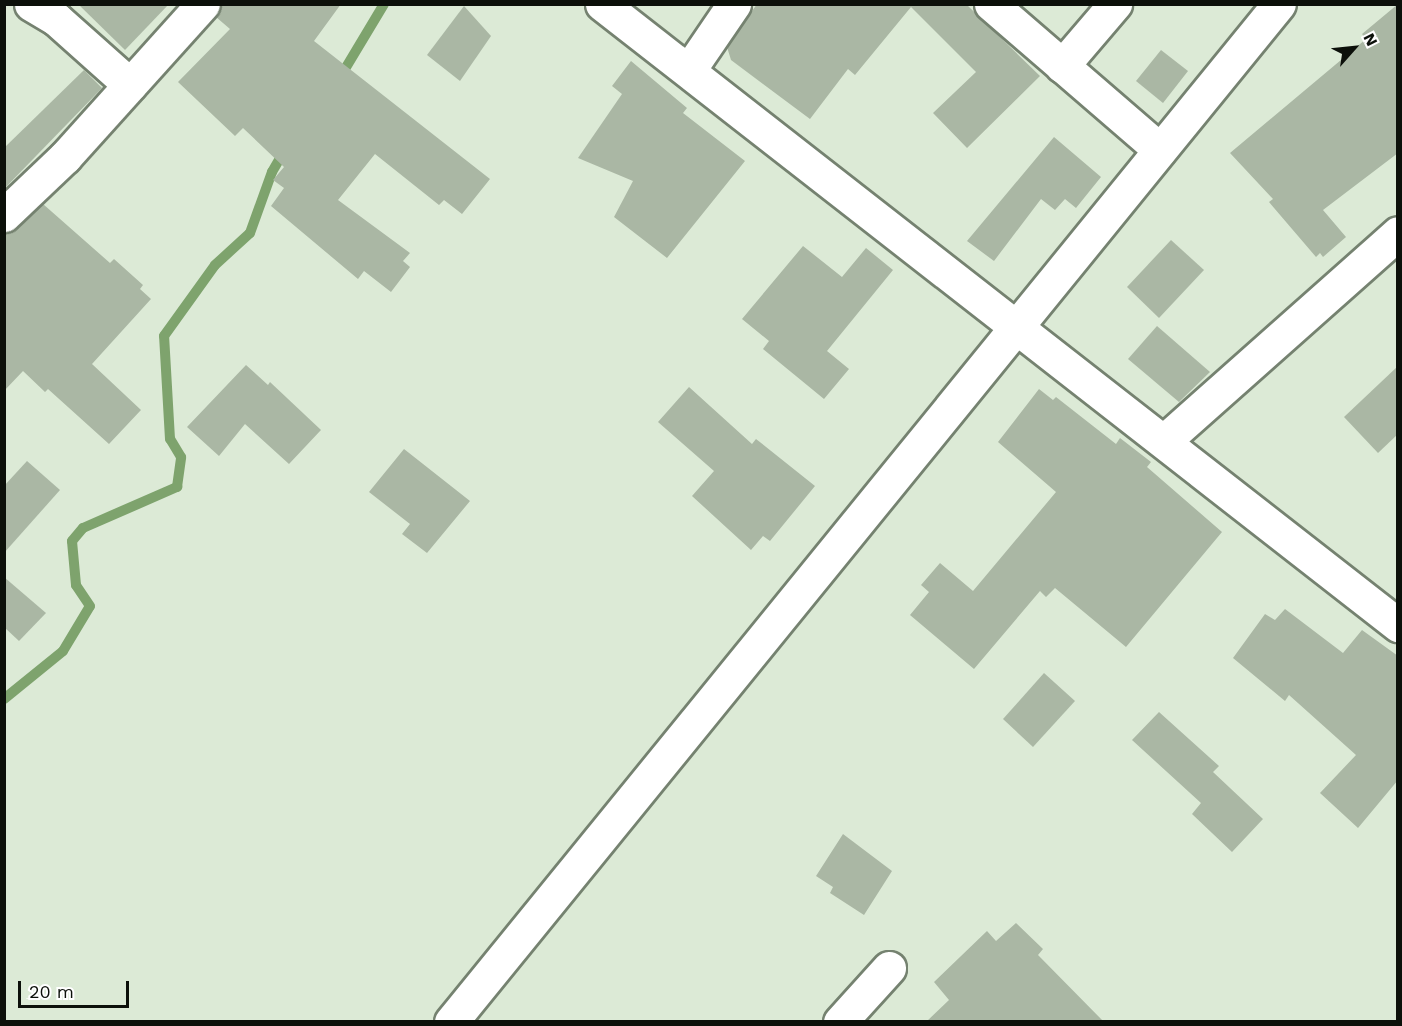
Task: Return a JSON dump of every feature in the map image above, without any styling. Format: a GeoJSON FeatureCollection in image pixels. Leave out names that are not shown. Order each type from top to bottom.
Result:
{"type":"FeatureCollection","features":[{"type":"Feature","properties":{"kind":"street"},"geometry":{"type":"LineString","coordinates":[[31,4],[56,19],[130,85]]}},
{"type":"Feature","properties":{"kind":"street"},"geometry":{"type":"LineString","coordinates":[[4,215],[130,85],[203,4]]}},
{"type":"Feature","properties":{"kind":"street"},"geometry":{"type":"LineString","coordinates":[[602,4],[1398,625]]}},
{"type":"Feature","properties":{"kind":"street"},"geometry":{"type":"LineString","coordinates":[[689,70],[734,4]]}},
{"type":"Feature","properties":{"kind":"street"},"geometry":{"type":"LineString","coordinates":[[991,4],[1160,150]]}},
{"type":"Feature","properties":{"kind":"street"},"geometry":{"type":"LineString","coordinates":[[1062,66],[1114,4]]}},
{"type":"Feature","properties":{"kind":"street"},"geometry":{"type":"LineString","coordinates":[[451,1022],[1279,4]]}},
{"type":"Feature","properties":{"kind":"street"},"geometry":{"type":"LineString","coordinates":[[1164,441],[1398,233]]}},
{"type":"Feature","properties":{"kind":"street"},"geometry":{"type":"LineString","coordinates":[[840,1022],[889,968]]}},
{"type":"Feature","properties":{"kind":"building"},"geometry":{"type":"Polygon","coordinates":[[[78,4],[169,4],[125,50],[78,4]]]}},
{"type":"Feature","properties":{"kind":"building"},"geometry":{"type":"Polygon","coordinates":[[[221,4],[341,4],[314,41],[490,179],[462,214],[444,200],[439,205],[375,154],[338,200],[410,253],[403,261],[410,267],[391,292],[364,271],[358,279],[271,206],[284,188],[273,180],[284,167],[243,128],[235,136],[178,82],[230,29],[216,17],[221,4]]]}},
{"type":"Feature","properties":{"kind":"building"},"geometry":{"type":"Polygon","coordinates":[[[757,4],[966,4],[1040,76],[967,148],[933,113],[976,72],[911,7],[855,75],[848,69],[810,119],[731,60],[727,47],[757,4]]]}},
{"type":"Feature","properties":{"kind":"building"},"geometry":{"type":"Polygon","coordinates":[[[1398,4],[1398,153],[1323,210],[1346,237],[1323,257],[1320,253],[1316,257],[1269,202],[1273,199],[1230,153],[1366,39],[1362,34],[1398,4]]]}},
{"type":"Feature","properties":{"kind":"building"},"geometry":{"type":"Polygon","coordinates":[[[464,6],[491,36],[460,81],[427,55],[464,6]]]}},
{"type":"Feature","properties":{"kind":"building"},"geometry":{"type":"Polygon","coordinates":[[[1161,50],[1188,71],[1163,103],[1136,81],[1161,50]]]}},
{"type":"Feature","properties":{"kind":"building"},"geometry":{"type":"Polygon","coordinates":[[[631,61],[687,108],[683,113],[745,161],[667,258],[614,217],[633,181],[578,158],[622,94],[612,86],[631,61]]]}},
{"type":"Feature","properties":{"kind":"building"},"geometry":{"type":"Polygon","coordinates":[[[84,70],[102,88],[4,189],[4,148],[84,70]]]}},
{"type":"Feature","properties":{"kind":"building"},"geometry":{"type":"Polygon","coordinates":[[[1054,137],[1101,177],[1076,208],[1065,199],[1055,210],[1041,199],[994,261],[967,241],[1054,137]]]}},
{"type":"Feature","properties":{"kind":"building"},"geometry":{"type":"Polygon","coordinates":[[[43,204],[110,263],[114,259],[143,285],[140,289],[151,299],[92,364],[141,410],[109,444],[48,389],[45,392],[23,371],[4,391],[4,233],[17,229],[43,204]]]}},
{"type":"Feature","properties":{"kind":"building"},"geometry":{"type":"Polygon","coordinates":[[[1171,240],[1204,270],[1159,318],[1127,287],[1171,240]]]}},
{"type":"Feature","properties":{"kind":"building"},"geometry":{"type":"Polygon","coordinates":[[[803,246],[842,277],[866,248],[893,270],[827,351],[849,369],[824,399],[763,349],[769,341],[742,319],[803,246]]]}},
{"type":"Feature","properties":{"kind":"building"},"geometry":{"type":"Polygon","coordinates":[[[1157,326],[1210,372],[1179,402],[1128,359],[1157,326]]]}},
{"type":"Feature","properties":{"kind":"building"},"geometry":{"type":"Polygon","coordinates":[[[246,365],[268,385],[270,382],[321,430],[289,464],[245,424],[219,456],[187,427],[246,365]]]}},
{"type":"Feature","properties":{"kind":"building"},"geometry":{"type":"Polygon","coordinates":[[[1398,366],[1398,434],[1378,453],[1344,417],[1398,366]]]}},
{"type":"Feature","properties":{"kind":"building"},"geometry":{"type":"Polygon","coordinates":[[[689,387],[752,444],[756,439],[815,486],[770,541],[763,536],[751,550],[692,496],[714,471],[658,422],[689,387]]]}},
{"type":"Feature","properties":{"kind":"building"},"geometry":{"type":"Polygon","coordinates":[[[1039,389],[1053,400],[1056,397],[1116,444],[1120,438],[1151,462],[1147,467],[1222,532],[1126,647],[1055,588],[1046,597],[1040,591],[974,669],[910,615],[929,592],[921,585],[940,563],[973,591],[1056,492],[998,442],[1039,389]]]}},
{"type":"Feature","properties":{"kind":"building"},"geometry":{"type":"Polygon","coordinates":[[[404,449],[470,501],[427,553],[402,534],[410,524],[369,492],[404,449]]]}},
{"type":"Feature","properties":{"kind":"building"},"geometry":{"type":"Polygon","coordinates":[[[27,461],[60,490],[4,553],[4,486],[27,461]]]}},
{"type":"Feature","properties":{"kind":"building"},"geometry":{"type":"Polygon","coordinates":[[[4,577],[46,613],[19,641],[4,627],[4,577]]]}},
{"type":"Feature","properties":{"kind":"building"},"geometry":{"type":"Polygon","coordinates":[[[1285,609],[1343,653],[1362,630],[1398,656],[1398,780],[1358,828],[1320,793],[1356,755],[1289,695],[1285,701],[1233,658],[1265,614],[1275,620],[1285,609]]]}},
{"type":"Feature","properties":{"kind":"building"},"geometry":{"type":"Polygon","coordinates":[[[1044,673],[1075,701],[1033,747],[1003,719],[1044,673]]]}},
{"type":"Feature","properties":{"kind":"building"},"geometry":{"type":"Polygon","coordinates":[[[1159,712],[1219,766],[1213,772],[1263,819],[1232,852],[1192,814],[1201,803],[1132,740],[1159,712]]]}},
{"type":"Feature","properties":{"kind":"building"},"geometry":{"type":"Polygon","coordinates":[[[843,834],[892,871],[864,915],[830,893],[833,887],[816,876],[843,834]]]}},
{"type":"Feature","properties":{"kind":"building"},"geometry":{"type":"Polygon","coordinates":[[[1016,923],[1043,949],[1038,955],[1104,1022],[926,1022],[949,1000],[934,982],[987,931],[996,941],[1016,923]]]}},
{"type":"Feature","properties":{"kind":"waterway"},"geometry":{"type":"LineString","coordinates":[[339,79],[384,4]]}},
{"type":"Feature","properties":{"kind":"waterway"},"geometry":{"type":"LineString","coordinates":[[4,699],[63,651],[90,606],[76,585],[72,541],[83,528],[177,487],[181,457],[170,439],[164,336],[215,265],[250,233],[272,172],[284,151]]}}]}
